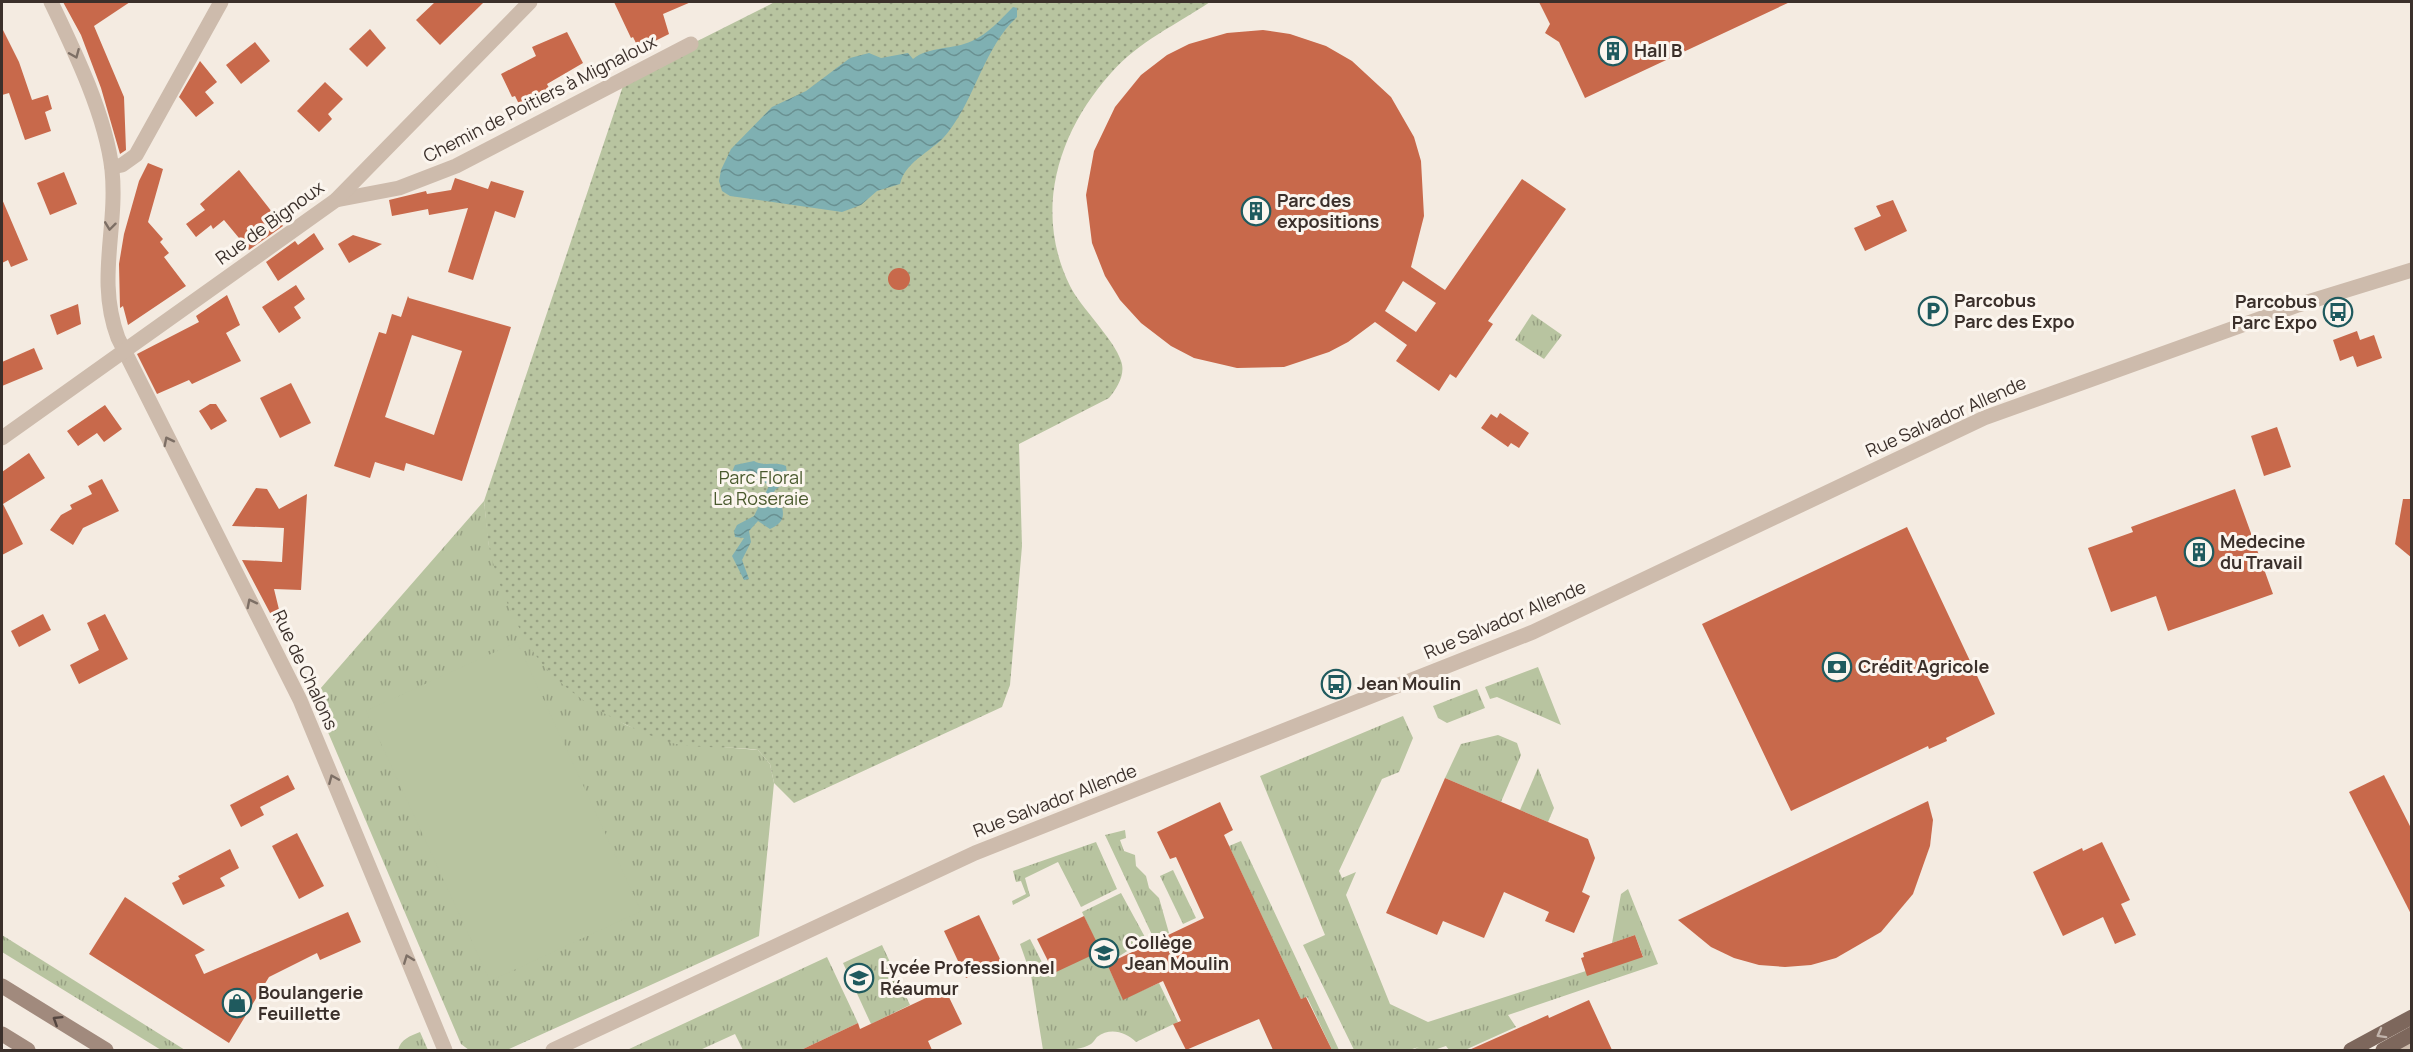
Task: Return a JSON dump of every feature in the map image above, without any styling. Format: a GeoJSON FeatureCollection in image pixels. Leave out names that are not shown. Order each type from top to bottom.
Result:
{"type":"FeatureCollection","features":[{"type":"Feature","properties":{"kind":"main road"},"geometry":{"type":"LineString","coordinates":[[2,986],[106,1050]]}},
{"type":"Feature","properties":{"kind":"main road"},"geometry":{"type":"LineString","coordinates":[[2351,1050],[2412,1017]]}},
{"type":"Feature","properties":{"kind":"main road"},"geometry":{"type":"LineString","coordinates":[[2,1034],[28,1050]]}},
{"type":"Feature","properties":{"kind":"main road"},"geometry":{"type":"LineString","coordinates":[[2383,1050],[2412,1035]]}},
{"type":"Feature","properties":{"kind":"street","name":"Rue de Chalons"},"geometry":{"type":"LineString","coordinates":[[51,2],[77,57],[96,110],[111,167],[114,201],[106,287],[109,316],[123,352],[300,700],[445,1050]]}},
{"type":"Feature","properties":{"kind":"street"},"geometry":{"type":"LineString","coordinates":[[111,167],[122,165],[136,155],[220,2]]}},
{"type":"Feature","properties":{"kind":"street","name":"Rue de Bignoux"},"geometry":{"type":"LineString","coordinates":[[2,438],[336,200],[530,2]]}},
{"type":"Feature","properties":{"kind":"street","name":"Chemin de Poitiers à Mignaloux"},"geometry":{"type":"LineString","coordinates":[[336,200],[399,188],[456,166],[691,44]]}},
{"type":"Feature","properties":{"kind":"street","name":"Rue Salvador Allende"},"geometry":{"type":"LineString","coordinates":[[554,1050],[975,853],[1515,640],[1984,418],[2298,305],[2412,270]]}},
{"type":"Feature","properties":{"kind":"street"},"geometry":{"type":"LineString","coordinates":[[2406,1050],[2412,1048]]}},
{"type":"Feature","properties":{"kind":"green space","name":"Parc Floral La Roseraie"},"geometry":{"type":"Polygon","coordinates":[[[775,2],[1210,2],[1146,43],[1111,73],[1077,121],[1065,147],[1057,174],[1053,201],[1053,229],[1059,258],[1075,295],[1117,352],[1121,361],[1122,376],[1109,398],[1019,444],[1022,546],[1010,685],[1002,707],[794,803],[774,783],[770,764],[758,750],[672,743],[620,722],[586,702],[556,679],[526,641],[503,593],[492,561],[484,501],[626,77],[775,2]]]}},
{"type":"Feature","properties":{"kind":"green space"},"geometry":{"type":"Polygon","coordinates":[[[1532,314],[1562,335],[1544,359],[1515,340],[1532,314]]]}},
{"type":"Feature","properties":{"kind":"green space"},"geometry":{"type":"Polygon","coordinates":[[[484,501],[489,546],[584,699],[626,725],[674,743],[758,750],[770,764],[774,783],[759,936],[507,1050],[469,1050],[461,1044],[313,697],[484,501]]]}},
{"type":"Feature","properties":{"kind":"green space"},"geometry":{"type":"Polygon","coordinates":[[[517,642],[641,911],[490,981],[366,711],[517,642]]]}},
{"type":"Feature","properties":{"kind":"green space"},"geometry":{"type":"Polygon","coordinates":[[[1538,667],[1561,725],[1497,697],[1490,699],[1485,687],[1538,667]]]}},
{"type":"Feature","properties":{"kind":"green space"},"geometry":{"type":"Polygon","coordinates":[[[1477,689],[1485,708],[1447,723],[1438,718],[1433,706],[1477,689]]]}},
{"type":"Feature","properties":{"kind":"green space"},"geometry":{"type":"Polygon","coordinates":[[[1403,716],[1413,738],[1399,772],[1382,779],[1339,871],[1342,878],[1356,872],[1346,895],[1390,1004],[1428,1022],[1589,970],[1643,956],[1635,935],[1612,943],[1621,894],[1628,889],[1658,964],[1508,1015],[1516,1027],[1465,1050],[1449,1050],[1446,1046],[1434,1050],[1412,1050],[1419,1047],[1409,1050],[1354,1050],[1303,945],[1325,935],[1260,776],[1403,716]]]}},
{"type":"Feature","properties":{"kind":"green space"},"geometry":{"type":"Polygon","coordinates":[[[1498,735],[1517,743],[1521,755],[1501,802],[1445,778],[1461,744],[1498,735]]]}},
{"type":"Feature","properties":{"kind":"green space"},"geometry":{"type":"Polygon","coordinates":[[[1538,768],[1554,808],[1548,822],[1520,810],[1538,768]]]}},
{"type":"Feature","properties":{"kind":"green space"},"geometry":{"type":"Polygon","coordinates":[[[1125,830],[1126,838],[1120,840],[1124,851],[1135,855],[1136,866],[1146,876],[1149,888],[1159,898],[1169,933],[1154,939],[1105,835],[1125,830]]]}},
{"type":"Feature","properties":{"kind":"green space"},"geometry":{"type":"Polygon","coordinates":[[[1241,841],[1339,1050],[1332,1050],[1307,997],[1301,999],[1229,846],[1241,841]]]}},
{"type":"Feature","properties":{"kind":"green space"},"geometry":{"type":"Polygon","coordinates":[[[1096,842],[1117,889],[1081,907],[1058,862],[1025,878],[1030,896],[1013,905],[1012,901],[1026,894],[1021,881],[1016,882],[1013,871],[1096,842]]]}},
{"type":"Feature","properties":{"kind":"green space"},"geometry":{"type":"Polygon","coordinates":[[[1173,870],[1196,918],[1183,924],[1160,876],[1173,870]]]}},
{"type":"Feature","properties":{"kind":"green space"},"geometry":{"type":"Polygon","coordinates":[[[1121,893],[1146,939],[1107,964],[1123,999],[1159,983],[1178,1022],[1136,1042],[1123,1033],[1107,1032],[1086,1047],[1043,1050],[1031,975],[1020,944],[1030,939],[1048,974],[1100,951],[1082,912],[1121,893]]]}},
{"type":"Feature","properties":{"kind":"green space"},"geometry":{"type":"Polygon","coordinates":[[[2,935],[185,1050],[161,1050],[2,952],[2,935]]]}},
{"type":"Feature","properties":{"kind":"green space"},"geometry":{"type":"Polygon","coordinates":[[[882,945],[910,1005],[871,1024],[843,963],[882,945]]]}},
{"type":"Feature","properties":{"kind":"green space"},"geometry":{"type":"Polygon","coordinates":[[[827,957],[858,1023],[801,1050],[743,1050],[735,1034],[700,1050],[627,1050],[827,957]]]}},
{"type":"Feature","properties":{"kind":"green space"},"geometry":{"type":"Polygon","coordinates":[[[420,1032],[428,1050],[398,1050],[404,1041],[420,1032]]]}},
{"type":"Feature","properties":{"kind":"water"},"geometry":{"type":"Polygon","coordinates":[[[1013,7],[1017,8],[1017,17],[996,43],[958,117],[943,138],[908,168],[900,184],[877,191],[861,205],[842,212],[730,196],[722,191],[719,181],[721,170],[731,149],[772,107],[806,91],[850,58],[869,53],[881,58],[908,53],[913,59],[926,52],[965,44],[989,31],[1013,7]]]}},
{"type":"Feature","properties":{"kind":"water"},"geometry":{"type":"Polygon","coordinates":[[[754,461],[786,466],[788,482],[776,489],[768,500],[782,507],[783,515],[779,523],[770,529],[758,521],[749,531],[751,542],[742,560],[749,579],[744,580],[732,556],[744,538],[735,537],[734,531],[737,525],[754,516],[769,486],[763,481],[738,483],[732,473],[735,465],[754,461]]]}},
{"type":"Feature","properties":{"kind":"building"},"geometry":{"type":"Polygon","coordinates":[[[63,2],[130,2],[94,26],[124,97],[126,150],[120,154],[101,88],[81,35],[63,2]]]}},
{"type":"Feature","properties":{"kind":"building"},"geometry":{"type":"Polygon","coordinates":[[[435,2],[484,2],[440,45],[416,20],[435,2]]]}},
{"type":"Feature","properties":{"kind":"building"},"geometry":{"type":"Polygon","coordinates":[[[614,2],[691,2],[663,14],[669,34],[639,49],[633,37],[631,38],[614,2]]]}},
{"type":"Feature","properties":{"kind":"building","name":"Hall B"},"geometry":{"type":"Polygon","coordinates":[[[1539,2],[1790,2],[1585,98],[1559,42],[1545,33],[1550,24],[1539,2]]]}},
{"type":"Feature","properties":{"kind":"building"},"geometry":{"type":"Polygon","coordinates":[[[2,28],[19,62],[32,100],[48,95],[52,109],[45,112],[51,131],[25,140],[9,93],[2,95],[2,28]]]}},
{"type":"Feature","properties":{"kind":"building"},"geometry":{"type":"Polygon","coordinates":[[[370,29],[386,48],[367,67],[349,49],[370,29]]]}},
{"type":"Feature","properties":{"kind":"building","name":"Parc des expositions"},"geometry":{"type":"Polygon","coordinates":[[[1263,30],[1290,34],[1326,46],[1352,61],[1391,97],[1414,137],[1421,161],[1424,216],[1411,267],[1445,290],[1522,179],[1566,209],[1488,321],[1493,324],[1456,378],[1450,374],[1439,391],[1396,361],[1407,345],[1375,322],[1348,342],[1329,352],[1284,367],[1237,368],[1194,358],[1171,346],[1141,323],[1120,300],[1105,276],[1092,243],[1086,195],[1094,151],[1115,107],[1141,75],[1167,55],[1189,44],[1227,33],[1263,30]],[[1403,281],[1385,311],[1416,332],[1436,303],[1403,281]]]}},
{"type":"Feature","properties":{"kind":"building"},"geometry":{"type":"Polygon","coordinates":[[[567,32],[583,63],[547,84],[551,92],[521,108],[515,96],[512,97],[501,74],[536,56],[532,47],[567,32]]]}},
{"type":"Feature","properties":{"kind":"building"},"geometry":{"type":"Polygon","coordinates":[[[255,42],[270,61],[241,84],[226,65],[255,42]]]}},
{"type":"Feature","properties":{"kind":"building"},"geometry":{"type":"Polygon","coordinates":[[[200,61],[217,82],[205,92],[214,103],[196,117],[179,97],[200,61]]]}},
{"type":"Feature","properties":{"kind":"building"},"geometry":{"type":"Polygon","coordinates":[[[325,82],[343,99],[328,114],[332,119],[319,132],[297,111],[325,82]]]}},
{"type":"Feature","properties":{"kind":"building"},"geometry":{"type":"Polygon","coordinates":[[[148,163],[163,169],[148,222],[163,239],[160,242],[169,253],[164,257],[186,286],[128,325],[123,306],[120,308],[119,264],[124,234],[139,181],[148,163]]]}},
{"type":"Feature","properties":{"kind":"building"},"geometry":{"type":"Polygon","coordinates":[[[239,170],[283,226],[249,250],[224,220],[213,229],[211,225],[196,237],[186,224],[205,210],[200,204],[239,170]]]}},
{"type":"Feature","properties":{"kind":"building"},"geometry":{"type":"Polygon","coordinates":[[[64,172],[77,204],[50,215],[37,183],[64,172]]]}},
{"type":"Feature","properties":{"kind":"building"},"geometry":{"type":"Polygon","coordinates":[[[455,178],[488,189],[491,181],[524,191],[515,218],[495,211],[473,280],[448,272],[468,208],[429,215],[428,209],[392,216],[389,200],[426,191],[427,194],[451,190],[455,178]]]}},
{"type":"Feature","properties":{"kind":"building"},"geometry":{"type":"Polygon","coordinates":[[[2,199],[28,260],[11,267],[8,260],[2,263],[2,199]]]}},
{"type":"Feature","properties":{"kind":"building"},"geometry":{"type":"Polygon","coordinates":[[[1893,200],[1907,231],[1865,251],[1854,228],[1881,216],[1876,206],[1893,200]]]}},
{"type":"Feature","properties":{"kind":"building"},"geometry":{"type":"Polygon","coordinates":[[[314,233],[324,249],[278,281],[266,262],[295,241],[298,245],[314,233]]]}},
{"type":"Feature","properties":{"kind":"building"},"geometry":{"type":"Polygon","coordinates":[[[353,235],[382,244],[349,263],[338,244],[353,235]]]}},
{"type":"Feature","properties":{"kind":"building"},"geometry":{"type":"Polygon","coordinates":[[[899,268],[907,271],[910,279],[907,287],[899,290],[891,287],[888,279],[891,271],[899,268]]]}},
{"type":"Feature","properties":{"kind":"building"},"geometry":{"type":"Polygon","coordinates":[[[296,285],[305,299],[294,307],[301,318],[279,333],[262,307],[296,285]]]}},
{"type":"Feature","properties":{"kind":"building"},"geometry":{"type":"Polygon","coordinates":[[[227,295],[240,325],[226,333],[241,361],[192,384],[189,380],[157,394],[137,354],[199,322],[196,316],[227,295]]]}},
{"type":"Feature","properties":{"kind":"building"},"geometry":{"type":"Polygon","coordinates":[[[408,296],[511,327],[462,481],[406,463],[404,471],[375,462],[370,478],[334,466],[379,332],[386,334],[392,314],[401,317],[408,296]],[[412,335],[385,417],[434,435],[462,351],[412,335]]]}},
{"type":"Feature","properties":{"kind":"building"},"geometry":{"type":"Polygon","coordinates":[[[78,304],[81,324],[57,335],[50,315],[78,304]]]}},
{"type":"Feature","properties":{"kind":"building"},"geometry":{"type":"Polygon","coordinates":[[[2357,331],[2360,340],[2374,335],[2382,358],[2357,367],[2353,356],[2340,361],[2333,340],[2357,331]]]}},
{"type":"Feature","properties":{"kind":"building"},"geometry":{"type":"Polygon","coordinates":[[[34,348],[43,369],[2,386],[2,362],[34,348]]]}},
{"type":"Feature","properties":{"kind":"building"},"geometry":{"type":"Polygon","coordinates":[[[291,383],[311,423],[280,438],[260,398],[291,383]]]}},
{"type":"Feature","properties":{"kind":"building"},"geometry":{"type":"Polygon","coordinates":[[[210,404],[216,404],[227,421],[211,430],[199,411],[210,404]]]}},
{"type":"Feature","properties":{"kind":"building"},"geometry":{"type":"Polygon","coordinates":[[[105,405],[122,429],[104,442],[97,433],[78,446],[67,431],[105,405]]]}},
{"type":"Feature","properties":{"kind":"building"},"geometry":{"type":"Polygon","coordinates":[[[1500,413],[1529,433],[1519,448],[1511,443],[1508,447],[1481,428],[1491,414],[1497,418],[1500,413]]]}},
{"type":"Feature","properties":{"kind":"building"},"geometry":{"type":"Polygon","coordinates":[[[2277,427],[2291,467],[2264,476],[2251,436],[2277,427]]]}},
{"type":"Feature","properties":{"kind":"building"},"geometry":{"type":"Polygon","coordinates":[[[29,453],[45,478],[3,504],[23,544],[2,555],[2,472],[29,453]]]}},
{"type":"Feature","properties":{"kind":"building"},"geometry":{"type":"Polygon","coordinates":[[[102,479],[119,511],[83,528],[73,545],[50,530],[61,515],[72,509],[70,505],[92,494],[88,486],[102,479]]]}},
{"type":"Feature","properties":{"kind":"building"},"geometry":{"type":"Polygon","coordinates":[[[256,488],[267,489],[279,509],[307,494],[301,590],[274,589],[283,626],[278,628],[242,560],[282,562],[284,528],[232,526],[256,488]]]}},
{"type":"Feature","properties":{"kind":"building","name":"Medecine du Travail"},"geometry":{"type":"Polygon","coordinates":[[[2235,489],[2273,594],[2168,631],[2156,596],[2111,612],[2088,548],[2133,532],[2131,527],[2235,489]]]}},
{"type":"Feature","properties":{"kind":"building"},"geometry":{"type":"Polygon","coordinates":[[[2403,499],[2412,499],[2412,558],[2395,544],[2403,499]]]}},
{"type":"Feature","properties":{"kind":"building"},"geometry":{"type":"Polygon","coordinates":[[[1907,527],[1995,714],[1946,738],[1947,741],[1929,749],[1928,746],[1791,811],[1702,624],[1907,527]]]}},
{"type":"Feature","properties":{"kind":"building"},"geometry":{"type":"Polygon","coordinates":[[[43,614],[51,630],[19,647],[11,631],[43,614]]]}},
{"type":"Feature","properties":{"kind":"building"},"geometry":{"type":"Polygon","coordinates":[[[105,614],[128,659],[79,684],[70,665],[99,650],[87,623],[105,614]]]}},
{"type":"Feature","properties":{"kind":"building"},"geometry":{"type":"Polygon","coordinates":[[[288,775],[295,789],[260,807],[264,815],[241,827],[230,805],[288,775]]]}},
{"type":"Feature","properties":{"kind":"building"},"geometry":{"type":"Polygon","coordinates":[[[2384,775],[2412,830],[2412,916],[2349,792],[2384,775]]]}},
{"type":"Feature","properties":{"kind":"building"},"geometry":{"type":"Polygon","coordinates":[[[1445,778],[1588,839],[1595,858],[1582,892],[1590,896],[1574,933],[1545,921],[1549,912],[1504,892],[1484,938],[1443,921],[1437,935],[1386,913],[1445,778]]]}},
{"type":"Feature","properties":{"kind":"building"},"geometry":{"type":"Polygon","coordinates":[[[1928,801],[1933,820],[1930,846],[1913,894],[1881,932],[1836,958],[1811,965],[1785,967],[1759,965],[1734,958],[1711,947],[1678,920],[1928,801]]]}},
{"type":"Feature","properties":{"kind":"building"},"geometry":{"type":"Polygon","coordinates":[[[1220,802],[1233,830],[1224,835],[1301,999],[1306,997],[1332,1050],[1273,1050],[1259,1019],[1186,1050],[1173,1024],[1181,1021],[1163,981],[1123,1000],[1107,964],[1204,918],[1176,857],[1170,859],[1157,832],[1220,802]]]}},
{"type":"Feature","properties":{"kind":"building"},"geometry":{"type":"Polygon","coordinates":[[[297,833],[324,886],[299,899],[272,846],[297,833]]]}},
{"type":"Feature","properties":{"kind":"building"},"geometry":{"type":"Polygon","coordinates":[[[2102,842],[2130,900],[2121,904],[2136,935],[2115,944],[2103,917],[2063,936],[2033,872],[2082,848],[2083,851],[2102,842]]]}},
{"type":"Feature","properties":{"kind":"building"},"geometry":{"type":"Polygon","coordinates":[[[230,849],[239,868],[220,878],[225,886],[183,905],[172,883],[180,879],[178,876],[230,849]]]}},
{"type":"Feature","properties":{"kind":"building"},"geometry":{"type":"Polygon","coordinates":[[[125,897],[205,950],[195,955],[204,974],[348,912],[361,942],[320,960],[317,953],[269,977],[229,1043],[89,954],[125,897]]]}},
{"type":"Feature","properties":{"kind":"building"},"geometry":{"type":"Polygon","coordinates":[[[979,915],[1001,961],[966,978],[944,931],[979,915]]]}},
{"type":"Feature","properties":{"kind":"building"},"geometry":{"type":"Polygon","coordinates":[[[1084,916],[1101,951],[1054,973],[1037,939],[1084,916]]]}},
{"type":"Feature","properties":{"kind":"building"},"geometry":{"type":"Polygon","coordinates":[[[1635,935],[1643,957],[1587,976],[1581,958],[1584,957],[1583,953],[1635,935]]]}},
{"type":"Feature","properties":{"kind":"building"},"geometry":{"type":"Polygon","coordinates":[[[945,989],[962,1024],[928,1041],[932,1050],[801,1050],[858,1023],[860,1029],[945,989]]]}},
{"type":"Feature","properties":{"kind":"building"},"geometry":{"type":"Polygon","coordinates":[[[1589,1000],[1612,1050],[1469,1050],[1548,1015],[1549,1018],[1589,1000]]]}},
{"type":"Feature","properties":{"kind":"place","name":"Hall B"},"geometry":{"type":"Point","coordinates":[1613,51]}},
{"type":"Feature","properties":{"kind":"place","name":"Parc des expositions"},"geometry":{"type":"Point","coordinates":[1256,211]}},
{"type":"Feature","properties":{"kind":"place","name":"Parcobus Parc des Expo"},"geometry":{"type":"Point","coordinates":[1933,311]}},
{"type":"Feature","properties":{"kind":"place","name":"Parcobus Parc Expo"},"geometry":{"type":"Point","coordinates":[2338,312]}},
{"type":"Feature","properties":{"kind":"place","name":"Medecine du Travail"},"geometry":{"type":"Point","coordinates":[2199,552]}},
{"type":"Feature","properties":{"kind":"place","name":"Crédit Agricole"},"geometry":{"type":"Point","coordinates":[1837,667]}},
{"type":"Feature","properties":{"kind":"place","name":"Jean Moulin"},"geometry":{"type":"Point","coordinates":[1336,684]}},
{"type":"Feature","properties":{"kind":"place","name":"Collège Jean Moulin"},"geometry":{"type":"Point","coordinates":[1104,953]}},
{"type":"Feature","properties":{"kind":"place","name":"Lycée Professionnel Réaumur"},"geometry":{"type":"Point","coordinates":[859,978]}},
{"type":"Feature","properties":{"kind":"place","name":"Boulangerie Feuillette"},"geometry":{"type":"Point","coordinates":[237,1003]}}]}
